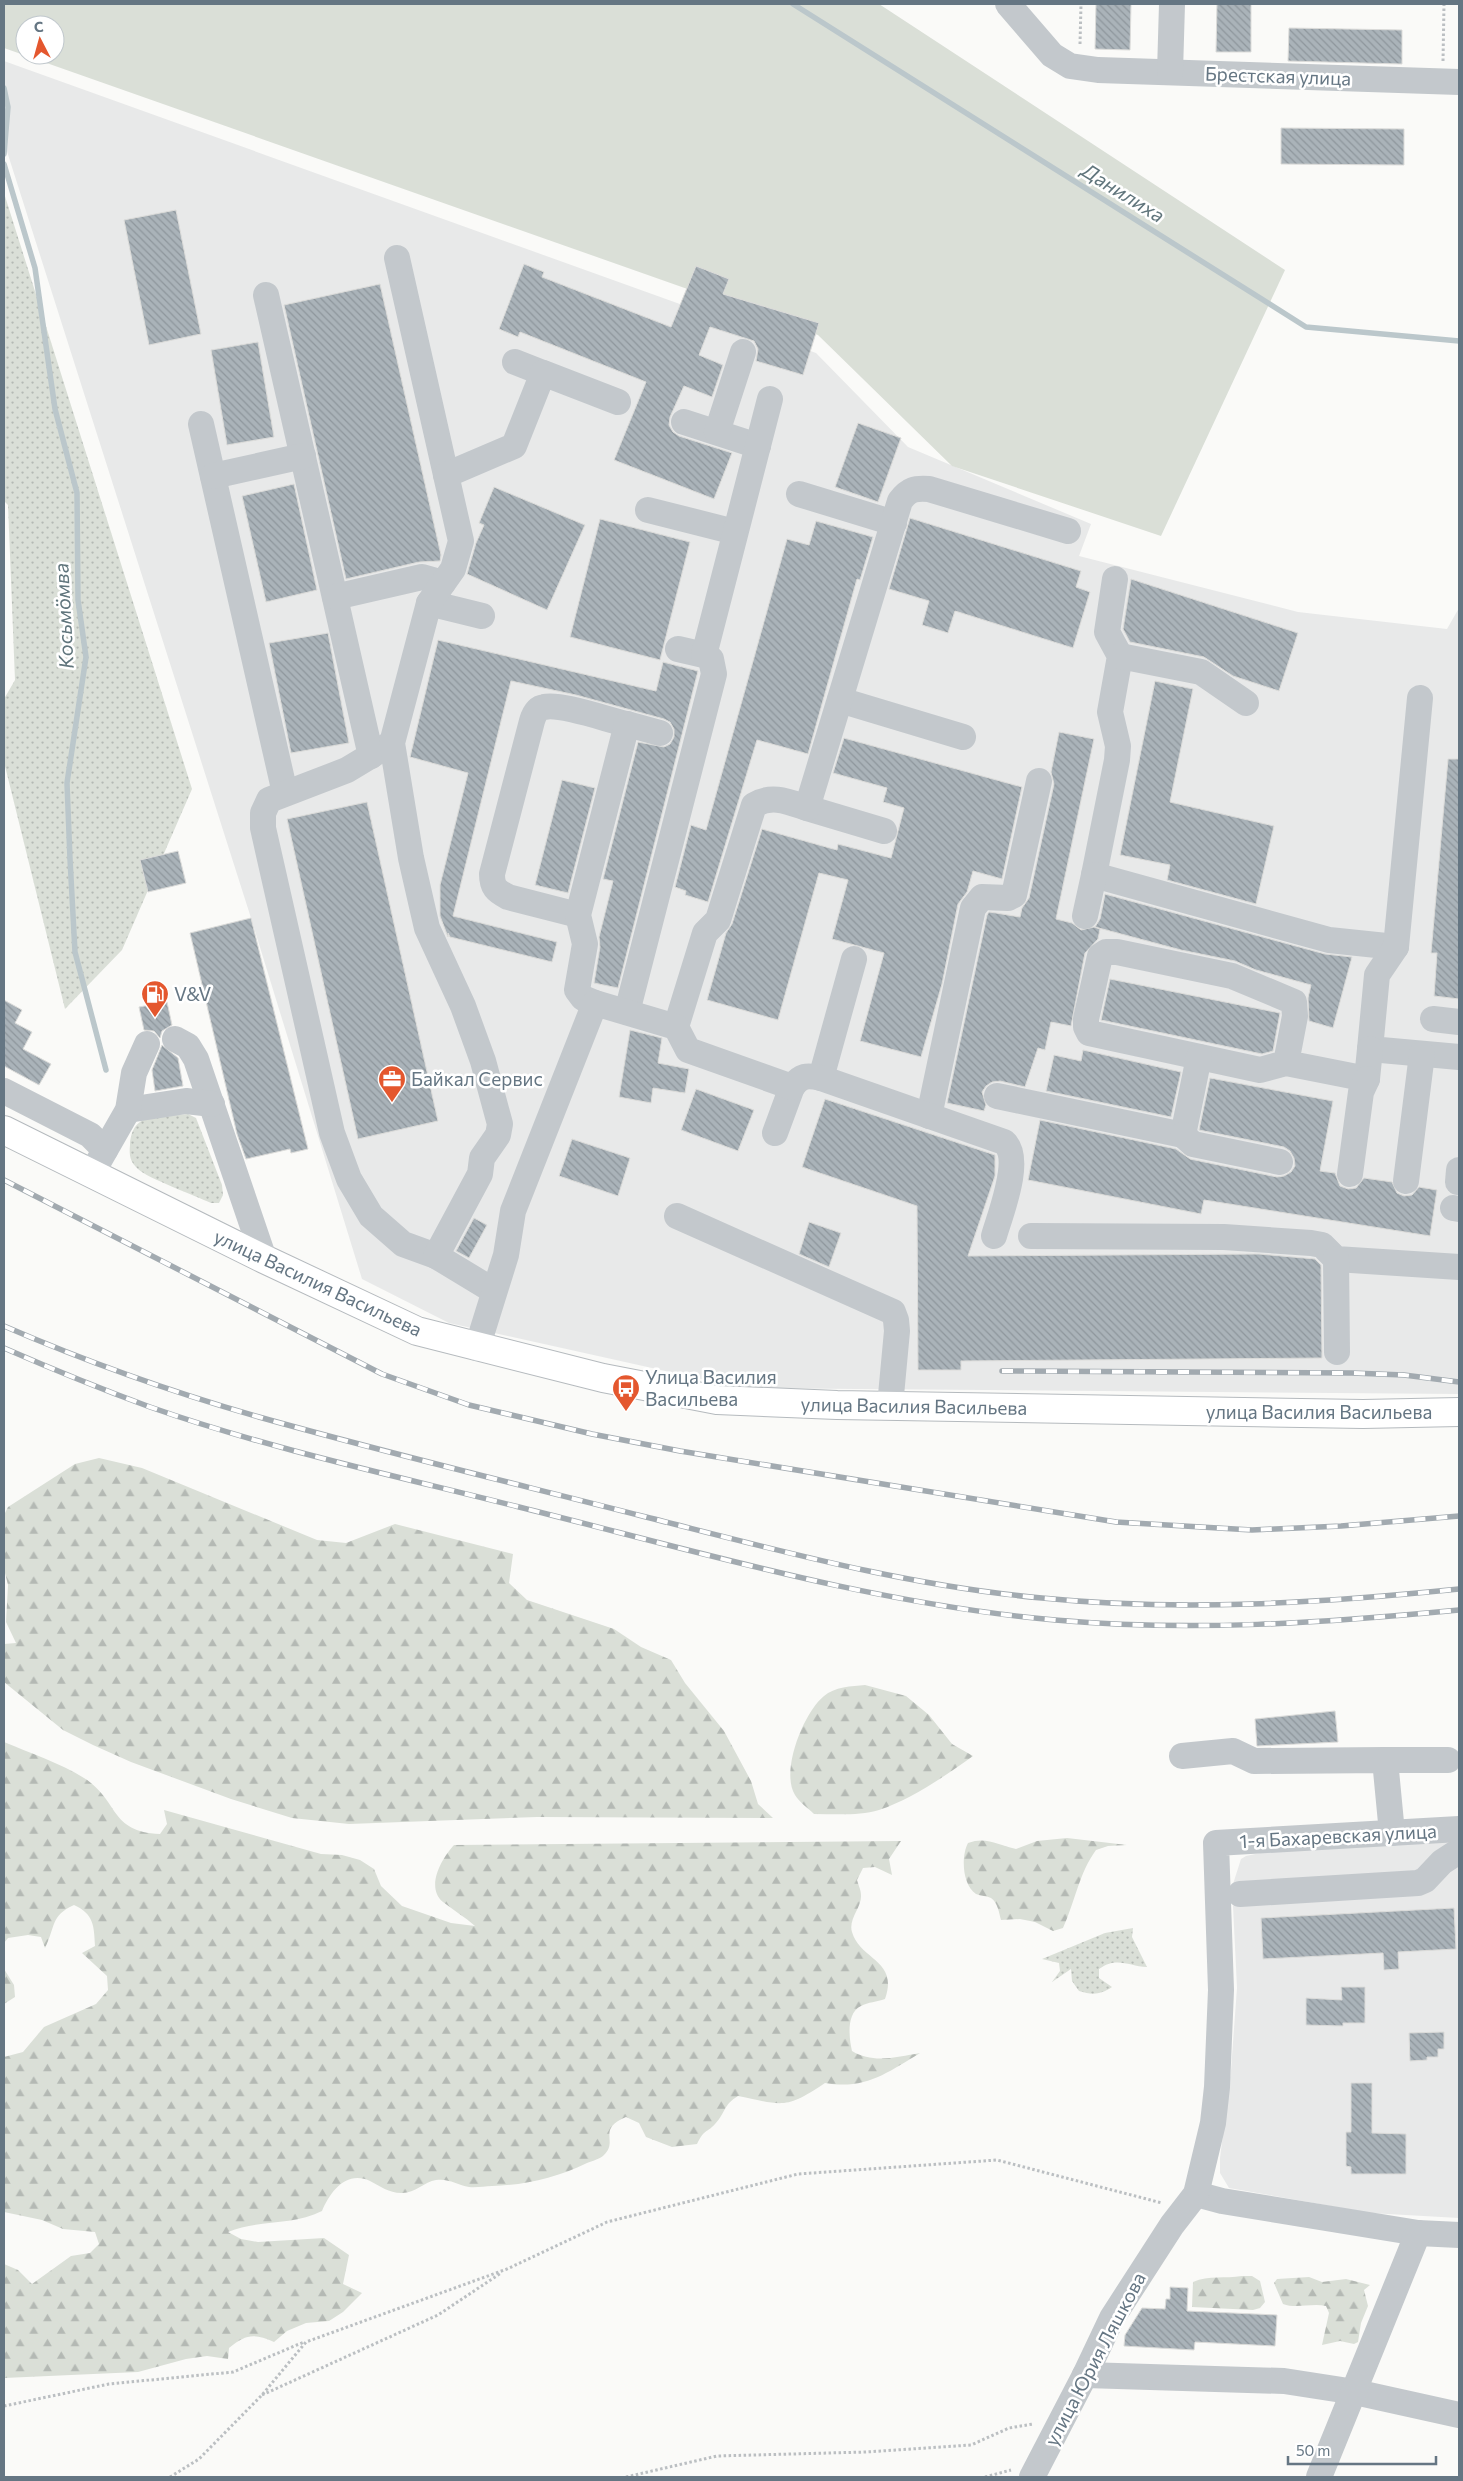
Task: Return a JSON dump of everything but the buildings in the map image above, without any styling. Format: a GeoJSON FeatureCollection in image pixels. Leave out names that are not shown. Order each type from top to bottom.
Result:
{"type":"FeatureCollection","features":[{"type":"Feature","properties":{"kind":"main road","name":"улица Василия Васильева"},"geometry":{"type":"LineString","coordinates":[[4,1130],[99,1162],[264,1259],[417,1331],[477,1348],[603,1378],[717,1400],[890,1406],[1363,1414],[1459,1412]]}},
{"type":"Feature","properties":{"kind":"street"},"geometry":{"type":"LineString","coordinates":[[1008,4],[1029,15],[1052,55],[1070,66],[1089,69]]}},
{"type":"Feature","properties":{"kind":"street"},"geometry":{"type":"LineString","coordinates":[[1170,72],[1172,4]]}},
{"type":"Feature","properties":{"kind":"street","name":"Брестская улица"},"geometry":{"type":"LineString","coordinates":[[1089,69],[1451,82]]}},
{"type":"Feature","properties":{"kind":"street"},"geometry":{"type":"LineString","coordinates":[[397,258],[461,541],[452,569],[436,593],[381,750],[347,770],[269,800],[263,813],[262,828],[332,1133],[349,1179],[371,1216],[403,1244],[436,1256],[494,1291]]}},
{"type":"Feature","properties":{"kind":"street"},"geometry":{"type":"LineString","coordinates":[[266,294],[335,597],[381,750],[411,858],[427,928],[463,1006],[483,1061],[500,1124],[498,1135],[482,1158],[480,1174],[436,1256]]}},
{"type":"Feature","properties":{"kind":"street"},"geometry":{"type":"LineString","coordinates":[[717,432],[743,352]]}},
{"type":"Feature","properties":{"kind":"street"},"geometry":{"type":"LineString","coordinates":[[514,362],[618,402]]}},
{"type":"Feature","properties":{"kind":"street"},"geometry":{"type":"LineString","coordinates":[[446,476],[514,446],[543,373]]}},
{"type":"Feature","properties":{"kind":"street"},"geometry":{"type":"LineString","coordinates":[[704,655],[770,399]]}},
{"type":"Feature","properties":{"kind":"street"},"geometry":{"type":"LineString","coordinates":[[684,422],[758,446]]}},
{"type":"Feature","properties":{"kind":"street"},"geometry":{"type":"LineString","coordinates":[[201,424],[285,793]]}},
{"type":"Feature","properties":{"kind":"street"},"geometry":{"type":"LineString","coordinates":[[213,476],[303,456]]}},
{"type":"Feature","properties":{"kind":"street"},"geometry":{"type":"LineString","coordinates":[[807,808],[900,501],[906,492],[915,488],[929,489],[1068,532]]}},
{"type":"Feature","properties":{"kind":"street"},"geometry":{"type":"LineString","coordinates":[[799,494],[894,523]]}},
{"type":"Feature","properties":{"kind":"street"},"geometry":{"type":"LineString","coordinates":[[648,510],[735,532]]}},
{"type":"Feature","properties":{"kind":"street"},"geometry":{"type":"LineString","coordinates":[[335,597],[422,577],[436,593],[482,616]]}},
{"type":"Feature","properties":{"kind":"street"},"geometry":{"type":"LineString","coordinates":[[1085,916],[1117,760],[1118,746],[1110,712],[1120,656],[1106,632],[1115,579]]}},
{"type":"Feature","properties":{"kind":"street"},"geometry":{"type":"LineString","coordinates":[[627,1012],[714,674],[711,659],[704,655],[678,648]]}},
{"type":"Feature","properties":{"kind":"street"},"geometry":{"type":"LineString","coordinates":[[1120,656],[1201,672],[1246,703]]}},
{"type":"Feature","properties":{"kind":"street"},"geometry":{"type":"LineString","coordinates":[[1350,1174],[1361,1092],[1367,1079],[1377,975],[1396,947],[1420,698]]}},
{"type":"Feature","properties":{"kind":"street"},"geometry":{"type":"LineString","coordinates":[[840,700],[964,737]]}},
{"type":"Feature","properties":{"kind":"street"},"geometry":{"type":"LineString","coordinates":[[578,915],[508,897],[498,892],[492,884],[492,874],[535,712],[542,707],[556,706],[660,733]]}},
{"type":"Feature","properties":{"kind":"street"},"geometry":{"type":"LineString","coordinates":[[627,724],[578,915],[585,944],[577,990],[583,998],[676,1027]]}},
{"type":"Feature","properties":{"kind":"street"},"geometry":{"type":"LineString","coordinates":[[929,1116],[973,908],[982,897],[1008,898],[1014,895],[1039,781]]}},
{"type":"Feature","properties":{"kind":"street"},"geometry":{"type":"LineString","coordinates":[[792,1086],[688,1050],[676,1027],[705,933],[718,920],[754,805],[763,800],[778,799],[884,831]]}},
{"type":"Feature","properties":{"kind":"street"},"geometry":{"type":"LineString","coordinates":[[1094,875],[1329,940],[1396,947]]}},
{"type":"Feature","properties":{"kind":"street"},"geometry":{"type":"LineString","coordinates":[[1286,1063],[1295,1016],[1294,1002],[1232,976],[1117,952],[1106,952],[1100,956],[1086,1019],[1086,1027],[1089,1033],[1260,1070],[1286,1063],[1367,1079]]}},
{"type":"Feature","properties":{"kind":"street"},"geometry":{"type":"LineString","coordinates":[[821,1078],[854,958]]}},
{"type":"Feature","properties":{"kind":"street"},"geometry":{"type":"LineString","coordinates":[[477,1348],[506,1256],[513,1211],[595,1002]]}},
{"type":"Feature","properties":{"kind":"street"},"geometry":{"type":"LineString","coordinates":[[1433,1020],[1459,1022]]}},
{"type":"Feature","properties":{"kind":"street"},"geometry":{"type":"LineString","coordinates":[[175,1040],[188,1046],[196,1059],[264,1259]]}},
{"type":"Feature","properties":{"kind":"street"},"geometry":{"type":"LineString","coordinates":[[99,1162],[128,1110],[134,1073],[147,1044]]}},
{"type":"Feature","properties":{"kind":"street"},"geometry":{"type":"LineString","coordinates":[[1370,1049],[1459,1057]]}},
{"type":"Feature","properties":{"kind":"street"},"geometry":{"type":"LineString","coordinates":[[1406,1181],[1422,1054]]}},
{"type":"Feature","properties":{"kind":"street"},"geometry":{"type":"LineString","coordinates":[[1183,1135],[1199,1057]]}},
{"type":"Feature","properties":{"kind":"street"},"geometry":{"type":"LineString","coordinates":[[775,1133],[792,1086],[798,1079],[808,1075],[1004,1142],[1010,1149],[1012,1171],[994,1236]]}},
{"type":"Feature","properties":{"kind":"street"},"geometry":{"type":"LineString","coordinates":[[4,1091],[90,1135],[99,1162]]}},
{"type":"Feature","properties":{"kind":"street"},"geometry":{"type":"LineString","coordinates":[[997,1096],[1183,1135],[1193,1144],[1280,1162]]}},
{"type":"Feature","properties":{"kind":"street"},"geometry":{"type":"LineString","coordinates":[[128,1110],[186,1101],[212,1104]]}},
{"type":"Feature","properties":{"kind":"street"},"geometry":{"type":"LineString","coordinates":[[677,1216],[892,1312],[896,1320],[897,1331],[890,1406]]}},
{"type":"Feature","properties":{"kind":"street"},"geometry":{"type":"LineString","coordinates":[[1031,1236],[1224,1237],[1311,1243],[1322,1245],[1336,1259],[1459,1267]]}},
{"type":"Feature","properties":{"kind":"street"},"geometry":{"type":"LineString","coordinates":[[1336,1259],[1337,1352]]}},
{"type":"Feature","properties":{"kind":"street"},"geometry":{"type":"LineString","coordinates":[[1182,1756],[1234,1751],[1254,1761],[1448,1760]]}},
{"type":"Feature","properties":{"kind":"street"},"geometry":{"type":"LineString","coordinates":[[1385,1760],[1392,1833]]}},
{"type":"Feature","properties":{"kind":"street","name":"1-я Бахаревская улица"},"geometry":{"type":"LineString","coordinates":[[1216,1843],[1459,1829]]}},
{"type":"Feature","properties":{"kind":"street","name":"улица Юрия Ляшкова"},"geometry":{"type":"LineString","coordinates":[[1032,2477],[1085,2375],[1112,2318],[1190,2201],[1213,2123],[1217,2086],[1221,1990],[1216,1843]]}},
{"type":"Feature","properties":{"kind":"street"},"geometry":{"type":"LineString","coordinates":[[1240,1894],[1418,1883],[1425,1880],[1442,1862],[1459,1850]]}},
{"type":"Feature","properties":{"kind":"street"},"geometry":{"type":"LineString","coordinates":[[1190,2201],[1222,2200],[1418,2233],[1459,2235]]}},
{"type":"Feature","properties":{"kind":"street"},"geometry":{"type":"LineString","coordinates":[[1319,2477],[1418,2233]]}},
{"type":"Feature","properties":{"kind":"street"},"geometry":{"type":"LineString","coordinates":[[1085,2375],[1284,2381],[1354,2392],[1459,2415]]}},
{"type":"Feature","properties":{"kind":"path"},"geometry":{"type":"LineString","coordinates":[[1081,4],[1089,69]]}},
{"type":"Feature","properties":{"kind":"path"},"geometry":{"type":"LineString","coordinates":[[1444,4],[1451,82]]}},
{"type":"Feature","properties":{"kind":"path"},"geometry":{"type":"LineString","coordinates":[[4,2406],[109,2384],[234,2372],[306,2342],[507,2270],[606,2222],[798,2174],[997,2160],[1190,2201]]}},
{"type":"Feature","properties":{"kind":"path"},"geometry":{"type":"LineString","coordinates":[[262,2395],[438,2314],[507,2270]]}},
{"type":"Feature","properties":{"kind":"path"},"geometry":{"type":"LineString","coordinates":[[170,2477],[199,2459],[262,2395],[306,2342]]}},
{"type":"Feature","properties":{"kind":"path"},"geometry":{"type":"LineString","coordinates":[[626,2477],[717,2456],[866,2452],[971,2444],[1009,2428],[1036,2424],[1052,2438]]}},
{"type":"Feature","properties":{"kind":"shaded area"},"geometry":{"type":"Polygon","coordinates":[[[4,61],[816,353],[908,447],[1091,524],[1079,556],[1298,612],[1447,629],[1459,608],[1459,1394],[742,1388],[449,1323],[362,1279],[251,918],[4,142],[4,61]]]}},
{"type":"Feature","properties":{"kind":"shaded area"},"geometry":{"type":"Polygon","coordinates":[[[1459,1837],[1459,2218],[1370,2213],[1229,2188],[1220,2173],[1220,2158],[1231,2070],[1237,1988],[1233,1906],[1241,1900],[1233,1884],[1241,1859],[1246,1856],[1274,1850],[1459,1837]]]}},
{"type":"Feature","properties":{"kind":"green space"},"geometry":{"type":"Polygon","coordinates":[[[4,4],[879,4],[1285,270],[1161,536],[952,466],[818,335],[52,65],[65,65],[65,15],[15,15],[15,52],[4,48],[4,4]]]}},
{"type":"Feature","properties":{"kind":"green space"},"geometry":{"type":"Polygon","coordinates":[[[4,193],[192,789],[122,950],[65,1009],[4,762],[4,699],[15,680],[8,505],[4,501],[4,193]]]}},
{"type":"Feature","properties":{"kind":"green space"},"geometry":{"type":"Polygon","coordinates":[[[188,1114],[196,1118],[222,1185],[223,1195],[219,1203],[211,1203],[172,1187],[143,1173],[133,1164],[130,1149],[132,1134],[136,1126],[142,1121],[158,1116],[188,1114]]]}},
{"type":"Feature","properties":{"kind":"green space"},"geometry":{"type":"Polygon","coordinates":[[[99,1458],[142,1468],[317,1540],[346,1543],[395,1524],[513,1554],[509,1583],[527,1600],[614,1629],[641,1647],[671,1660],[685,1683],[724,1731],[751,1781],[758,1804],[773,1818],[537,1817],[349,1824],[292,1818],[231,1799],[131,1762],[63,1730],[4,1682],[4,1644],[16,1643],[6,1622],[8,1585],[4,1569],[4,1515],[8,1507],[75,1464],[99,1458]]]}},
{"type":"Feature","properties":{"kind":"green space"},"geometry":{"type":"Polygon","coordinates":[[[865,1685],[906,1696],[929,1715],[952,1744],[973,1756],[916,1793],[879,1810],[855,1814],[814,1814],[797,1798],[791,1785],[790,1772],[796,1742],[809,1715],[824,1696],[843,1688],[865,1685]]]}},
{"type":"Feature","properties":{"kind":"green space"},"geometry":{"type":"Polygon","coordinates":[[[4,1742],[55,1763],[84,1778],[103,1796],[116,1814],[132,1828],[160,1834],[167,1824],[164,1810],[321,1854],[342,1855],[360,1860],[374,1869],[381,1886],[402,1906],[451,1923],[475,1926],[443,1902],[435,1889],[435,1881],[440,1865],[454,1845],[901,1841],[889,1859],[892,1875],[875,1867],[863,1868],[857,1880],[861,1891],[861,1900],[853,1918],[852,1932],[862,1949],[883,1968],[887,1976],[888,1986],[885,1999],[856,2009],[851,2020],[850,2039],[852,2051],[868,2057],[894,2058],[920,2053],[875,2078],[852,2084],[825,2083],[801,2098],[792,2101],[775,2103],[738,2096],[730,2102],[719,2120],[704,2133],[697,2144],[672,2147],[646,2137],[639,2123],[626,2117],[612,2126],[610,2145],[604,2155],[564,2173],[541,2180],[517,2184],[469,2187],[445,2180],[436,2180],[410,2192],[397,2193],[370,2181],[353,2178],[334,2190],[322,2211],[311,2216],[252,2225],[228,2232],[241,2239],[258,2242],[324,2238],[349,2255],[343,2284],[362,2293],[343,2312],[329,2321],[306,2323],[287,2331],[274,2342],[261,2337],[250,2336],[229,2348],[228,2359],[207,2356],[186,2359],[138,2372],[4,2378],[4,2264],[18,2270],[32,2284],[71,2256],[90,2253],[99,2244],[95,2232],[63,2229],[42,2220],[4,2212],[4,2057],[23,2052],[44,2027],[96,2004],[108,1990],[107,1976],[82,1953],[95,1946],[92,1921],[86,1912],[74,1905],[66,1909],[57,1918],[45,1948],[41,1937],[28,1935],[8,1938],[4,1943],[4,1742]]]}},
{"type":"Feature","properties":{"kind":"green space"},"geometry":{"type":"Polygon","coordinates":[[[1067,1838],[1127,1845],[1108,1846],[1096,1850],[1085,1868],[1063,1928],[1053,1931],[1035,1922],[1020,1919],[1001,1920],[998,1908],[993,1900],[976,1894],[971,1890],[965,1877],[964,1855],[968,1843],[981,1840],[1016,1849],[1037,1841],[1067,1838]]]}},
{"type":"Feature","properties":{"kind":"green space"},"geometry":{"type":"Polygon","coordinates":[[[1133,1928],[1132,1937],[1147,1967],[1117,1962],[1105,1965],[1099,1969],[1099,1978],[1112,1987],[1096,1994],[1079,1991],[1072,1981],[1071,1969],[1052,1982],[1060,1971],[1059,1963],[1042,1959],[1105,1933],[1133,1928]]]}},
{"type":"Feature","properties":{"kind":"green space"},"geometry":{"type":"Polygon","coordinates":[[[4,1969],[14,1985],[15,1997],[4,2004],[4,1969]]]}},
{"type":"Feature","properties":{"kind":"green space"},"geometry":{"type":"Polygon","coordinates":[[[1252,2276],[1260,2281],[1265,2302],[1260,2308],[1253,2310],[1192,2307],[1193,2282],[1211,2278],[1252,2276]]]}},
{"type":"Feature","properties":{"kind":"green space"},"geometry":{"type":"Polygon","coordinates":[[[1309,2277],[1322,2282],[1346,2279],[1370,2285],[1364,2290],[1368,2306],[1361,2323],[1358,2342],[1354,2344],[1340,2341],[1322,2345],[1329,2313],[1326,2306],[1293,2306],[1283,2304],[1274,2283],[1277,2279],[1309,2277]]]}},
{"type":"Feature","properties":{"kind":"waterway","name":"Данилиха"},"geometry":{"type":"LineString","coordinates":[[793,4],[1306,327],[1459,341]]}},
{"type":"Feature","properties":{"kind":"waterway","name":"Косьмӧмва"},"geometry":{"type":"LineString","coordinates":[[4,88],[8,107],[4,154]]}},
{"type":"Feature","properties":{"kind":"waterway","name":"Косьмӧмва"},"geometry":{"type":"LineString","coordinates":[[4,164],[35,268],[55,409],[77,493],[78,600],[86,657],[67,783],[70,859],[75,952],[106,1070]]}},
{"type":"Feature","properties":{"kind":"railway"},"geometry":{"type":"LineString","coordinates":[[4,1180],[382,1374],[469,1405],[592,1434],[680,1451],[1116,1522],[1252,1530],[1341,1526],[1459,1516]]}},
{"type":"Feature","properties":{"kind":"railway"},"geometry":{"type":"LineString","coordinates":[[4,1326],[130,1376],[259,1417],[404,1456],[744,1542],[892,1576],[942,1585],[1042,1598],[1147,1604],[1199,1605],[1303,1602],[1459,1589]]}},
{"type":"Feature","properties":{"kind":"railway"},"geometry":{"type":"LineString","coordinates":[[4,1348],[150,1407],[287,1449],[718,1558],[852,1589],[919,1602],[1055,1620],[1106,1624],[1207,1626],[1358,1619],[1459,1610]]}},
{"type":"Feature","properties":{"kind":"railway"},"geometry":{"type":"LineString","coordinates":[[1002,1371],[1352,1373],[1404,1375],[1459,1382]]}},
{"type":"Feature","properties":{"kind":"place","name":"V&V"},"geometry":{"type":"Point","coordinates":[155,1018]}},
{"type":"Feature","properties":{"kind":"place","name":"Байкал Сервис"},"geometry":{"type":"Point","coordinates":[392,1103]}},
{"type":"Feature","properties":{"kind":"place","name":"Улица Василия Васильева"},"geometry":{"type":"Point","coordinates":[626,1412]}}]}
